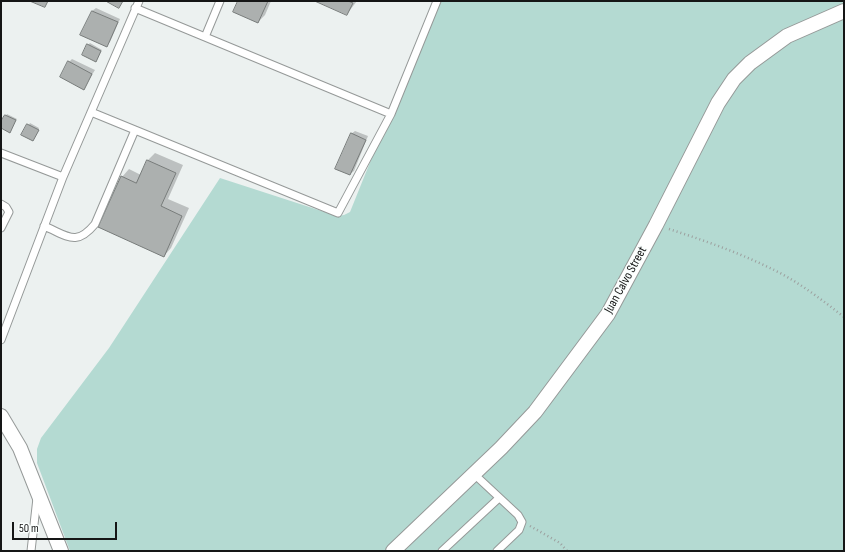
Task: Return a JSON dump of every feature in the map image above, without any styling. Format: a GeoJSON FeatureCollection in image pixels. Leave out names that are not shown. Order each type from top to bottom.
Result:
{"type":"FeatureCollection","features":[{"type":"Feature","properties":{"kind":"street","name":"Juan Calvo Street"},"geometry":{"type":"LineString","coordinates":[[393,551],[501,448],[535,412],[608,314],[656,225],[718,103],[734,78],[750,63],[786,36],[844,11]]}},
{"type":"Feature","properties":{"kind":"street"},"geometry":{"type":"LineString","coordinates":[[1,416],[20,448],[37,494],[61,551]]}},
{"type":"Feature","properties":{"kind":"lane"},"geometry":{"type":"LineString","coordinates":[[205,37],[220,1]]}},
{"type":"Feature","properties":{"kind":"lane"},"geometry":{"type":"LineString","coordinates":[[91,112],[338,213],[391,114],[437,1]]}},
{"type":"Feature","properties":{"kind":"lane"},"geometry":{"type":"LineString","coordinates":[[1,340],[63,177],[137,5],[205,37],[391,114]]}},
{"type":"Feature","properties":{"kind":"lane"},"geometry":{"type":"LineString","coordinates":[[44,226],[74,238],[86,235],[95,224],[135,130]]}},
{"type":"Feature","properties":{"kind":"lane"},"geometry":{"type":"LineString","coordinates":[[1,153],[63,177]]}},
{"type":"Feature","properties":{"kind":"lane"},"geometry":{"type":"LineString","coordinates":[[1,204],[6,207],[9,212],[1,228]]}},
{"type":"Feature","properties":{"kind":"lane"},"geometry":{"type":"LineString","coordinates":[[474,474],[518,515],[522,522],[519,530],[497,551]]}},
{"type":"Feature","properties":{"kind":"lane"},"geometry":{"type":"LineString","coordinates":[[31,551],[37,494]]}},
{"type":"Feature","properties":{"kind":"lane"},"geometry":{"type":"LineString","coordinates":[[442,551],[499,498]]}},
{"type":"Feature","properties":{"kind":"path"},"geometry":{"type":"LineString","coordinates":[[656,225],[707,241],[771,268],[820,298],[844,317]]}},
{"type":"Feature","properties":{"kind":"path"},"geometry":{"type":"LineString","coordinates":[[522,522],[560,543],[567,551]]}},
{"type":"Feature","properties":{"kind":"green space"},"geometry":{"type":"Polygon","coordinates":[[[435,1],[844,1],[844,551],[70,551],[37,463],[37,449],[41,438],[109,348],[220,178],[337,216],[350,212],[435,1]]]}},
{"type":"Feature","properties":{"kind":"building"},"geometry":{"type":"Polygon","coordinates":[[[30,1],[48,1],[45,7],[30,1]]]}},
{"type":"Feature","properties":{"kind":"building"},"geometry":{"type":"Polygon","coordinates":[[[106,1],[123,1],[119,8],[106,1]]]}},
{"type":"Feature","properties":{"kind":"building"},"geometry":{"type":"Polygon","coordinates":[[[238,1],[268,1],[258,23],[233,12],[238,1]]]}},
{"type":"Feature","properties":{"kind":"building"},"geometry":{"type":"Polygon","coordinates":[[[315,1],[348,1],[353,3],[347,15],[315,1]]]}},
{"type":"Feature","properties":{"kind":"building"},"geometry":{"type":"Polygon","coordinates":[[[92,11],[118,22],[107,47],[80,35],[92,11]]]}},
{"type":"Feature","properties":{"kind":"building"},"geometry":{"type":"Polygon","coordinates":[[[87,44],[101,51],[96,62],[82,55],[87,44]]]}},
{"type":"Feature","properties":{"kind":"building"},"geometry":{"type":"Polygon","coordinates":[[[68,61],[92,74],[84,90],[60,77],[68,61]]]}},
{"type":"Feature","properties":{"kind":"building"},"geometry":{"type":"Polygon","coordinates":[[[5,115],[16,120],[10,133],[1,128],[1,121],[5,115]]]}},
{"type":"Feature","properties":{"kind":"building"},"geometry":{"type":"Polygon","coordinates":[[[27,124],[39,130],[33,141],[21,135],[27,124]]]}},
{"type":"Feature","properties":{"kind":"building"},"geometry":{"type":"Polygon","coordinates":[[[351,133],[366,140],[350,175],[335,169],[351,133]]]}},
{"type":"Feature","properties":{"kind":"building"},"geometry":{"type":"Polygon","coordinates":[[[147,160],[176,173],[161,206],[182,216],[164,257],[98,227],[121,176],[136,183],[147,160]]]}}]}
